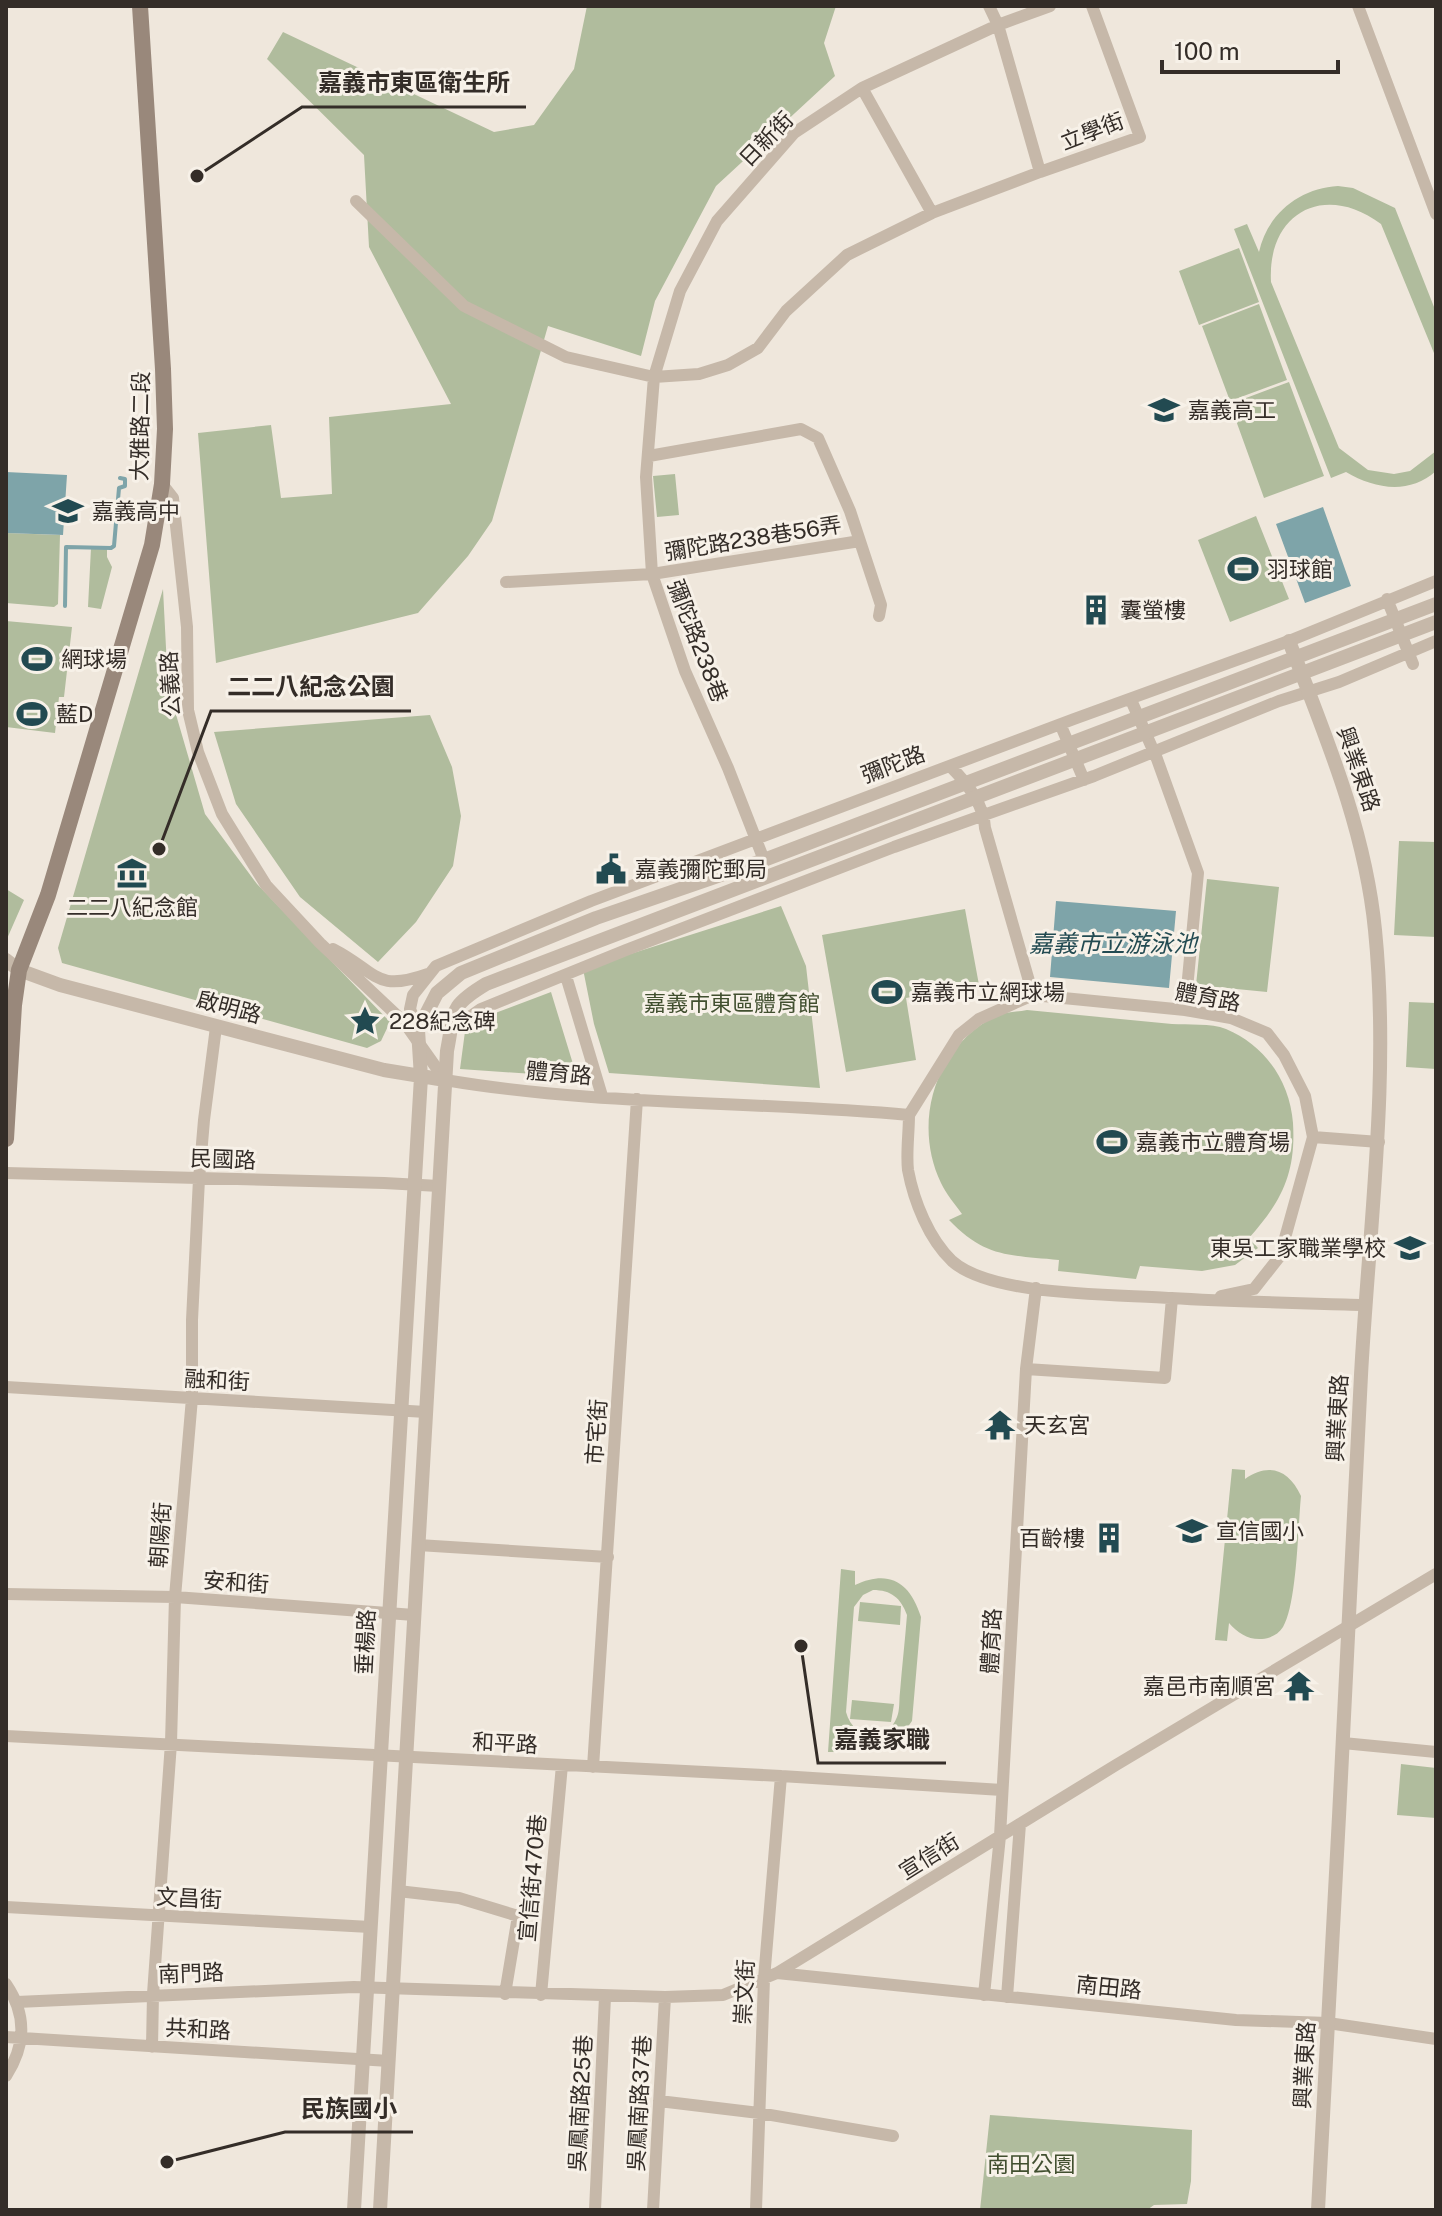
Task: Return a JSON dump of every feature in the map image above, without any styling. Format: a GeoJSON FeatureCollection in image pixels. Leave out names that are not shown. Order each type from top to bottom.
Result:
{"type":"FeatureCollection","features":[{"type":"Feature","properties":{"kind":"main road","name":"大雅路二段"},"geometry":{"type":"LineString","coordinates":[[6,1139],[14,1005],[10,967],[48,895],[152,545],[162,484],[165,429],[163,369],[140,6]]}},
{"type":"Feature","properties":{"kind":"street"},"geometry":{"type":"LineString","coordinates":[[989,6],[998,25],[1040,172]]}},
{"type":"Feature","properties":{"kind":"street","name":"日新街"},"geometry":{"type":"LineString","coordinates":[[654,377],[680,291],[717,221],[794,133],[862,88],[998,25],[1050,6]]}},
{"type":"Feature","properties":{"kind":"street","name":"立學街"},"geometry":{"type":"LineString","coordinates":[[356,201],[464,306],[566,357],[654,377],[699,374],[728,365],[758,348],[786,311],[847,255],[932,213],[1140,137],[1092,6]]}},
{"type":"Feature","properties":{"kind":"street"},"geometry":{"type":"LineString","coordinates":[[1358,6],[1436,214]]}},
{"type":"Feature","properties":{"kind":"street"},"geometry":{"type":"LineString","coordinates":[[862,88],[932,213]]}},
{"type":"Feature","properties":{"kind":"street","name":"彌陀路238巷"},"geometry":{"type":"LineString","coordinates":[[654,377],[646,477],[652,574],[685,671],[764,860]]}},
{"type":"Feature","properties":{"kind":"street"},"geometry":{"type":"LineString","coordinates":[[649,456],[801,429],[818,438],[850,511],[881,605],[879,616]]}},
{"type":"Feature","properties":{"kind":"street","name":"公義路"},"geometry":{"type":"LineString","coordinates":[[162,484],[173,498],[187,627],[188,710],[198,752],[222,814],[266,885],[320,943],[419,1037],[445,1080]]}},
{"type":"Feature","properties":{"kind":"street","name":"彌陀路238巷56弄"},"geometry":{"type":"LineString","coordinates":[[506,582],[652,574],[860,541]]}},
{"type":"Feature","properties":{"kind":"street","name":"彌陀路"},"geometry":{"type":"LineString","coordinates":[[421,1077],[419,1037],[410,1009],[413,995],[436,966],[523,929],[1074,719],[1289,641],[1436,581]]}},
{"type":"Feature","properties":{"kind":"street"},"geometry":{"type":"LineString","coordinates":[[1387,599],[1411,658]]}},
{"type":"Feature","properties":{"kind":"street","name":"彌陀路"},"geometry":{"type":"LineString","coordinates":[[419,1037],[437,993],[461,973],[596,918],[764,860],[1067,742],[1436,604]]}},
{"type":"Feature","properties":{"kind":"street"},"geometry":{"type":"LineString","coordinates":[[380,2210],[451,1015],[465,996],[486,984],[1436,622]]}},
{"type":"Feature","properties":{"kind":"street","name":"興業東路"},"geometry":{"type":"LineString","coordinates":[[1289,641],[1354,816],[1375,928],[1379,1142],[1365,1305],[1318,2210]]}},
{"type":"Feature","properties":{"kind":"street"},"geometry":{"type":"LineString","coordinates":[[451,1030],[481,1009],[626,950],[894,847],[985,822],[1084,780],[1156,756],[1308,691],[1411,658],[1436,641]]}},
{"type":"Feature","properties":{"kind":"street"},"geometry":{"type":"LineString","coordinates":[[1131,700],[1156,756],[1198,873],[1185,1010]]}},
{"type":"Feature","properties":{"kind":"street"},"geometry":{"type":"LineString","coordinates":[[1061,726],[1084,780]]}},
{"type":"Feature","properties":{"kind":"street"},"geometry":{"type":"LineString","coordinates":[[950,766],[966,782],[985,822],[1033,995]]}},
{"type":"Feature","properties":{"kind":"street","name":"公義路"},"geometry":{"type":"LineString","coordinates":[[320,943],[352,959],[380,981],[406,982],[431,973]]}},
{"type":"Feature","properties":{"kind":"street","name":"啟明路"},"geometry":{"type":"LineString","coordinates":[[10,967],[60,985],[216,1027],[384,1070],[445,1080]]}},
{"type":"Feature","properties":{"kind":"street"},"geometry":{"type":"LineString","coordinates":[[566,976],[602,1096]]}},
{"type":"Feature","properties":{"kind":"street","name":"體育路"},"geometry":{"type":"LineString","coordinates":[[1201,1300],[1254,1289],[1280,1256],[1313,1137],[1305,1096],[1284,1055],[1267,1033],[1231,1018],[1185,1010],[1033,995],[979,1019],[959,1035],[909,1115],[908,1169],[932,1238],[954,1263],[982,1278],[1036,1288],[1201,1300],[1365,1305]]}},
{"type":"Feature","properties":{"kind":"street","name":"朝陽街"},"geometry":{"type":"LineString","coordinates":[[152,2047],[171,1743],[175,1597],[192,1398],[192,1307],[199,1179],[216,1027]]}},
{"type":"Feature","properties":{"kind":"street","name":"垂楊路"},"geometry":{"type":"LineString","coordinates":[[354,2210],[421,1077]]}},
{"type":"Feature","properties":{"kind":"street","name":"體育路"},"geometry":{"type":"LineString","coordinates":[[445,1080],[549,1093],[909,1115]]}},
{"type":"Feature","properties":{"kind":"street","name":"市宅街"},"geometry":{"type":"LineString","coordinates":[[593,1767],[637,1099]]}},
{"type":"Feature","properties":{"kind":"street"},"geometry":{"type":"LineString","coordinates":[[1313,1137],[1379,1142]]}},
{"type":"Feature","properties":{"kind":"street","name":"民國路"},"geometry":{"type":"LineString","coordinates":[[6,1173],[439,1186]]}},
{"type":"Feature","properties":{"kind":"street","name":"體育路"},"geometry":{"type":"LineString","coordinates":[[984,1995],[1000,1836],[1026,1369],[1036,1288]]}},
{"type":"Feature","properties":{"kind":"street"},"geometry":{"type":"LineString","coordinates":[[1026,1369],[1165,1378],[1172,1298]]}},
{"type":"Feature","properties":{"kind":"street","name":"融和街"},"geometry":{"type":"LineString","coordinates":[[6,1387],[426,1412]]}},
{"type":"Feature","properties":{"kind":"street"},"geometry":{"type":"LineString","coordinates":[[418,1545],[608,1557]]}},
{"type":"Feature","properties":{"kind":"street","name":"宣信街"},"geometry":{"type":"LineString","coordinates":[[393,1989],[665,1997],[723,1995],[764,1979],[1436,1574]]}},
{"type":"Feature","properties":{"kind":"street","name":"安和街"},"geometry":{"type":"LineString","coordinates":[[6,1594],[175,1597],[414,1615]]}},
{"type":"Feature","properties":{"kind":"street","name":"和平路"},"geometry":{"type":"LineString","coordinates":[[6,1736],[1002,1790]]}},
{"type":"Feature","properties":{"kind":"street"},"geometry":{"type":"LineString","coordinates":[[1343,1743],[1436,1752]]}},
{"type":"Feature","properties":{"kind":"street","name":"宣信街470巷"},"geometry":{"type":"LineString","coordinates":[[541,1995],[562,1765]]}},
{"type":"Feature","properties":{"kind":"street","name":"崇文街"},"geometry":{"type":"LineString","coordinates":[[756,2210],[764,1979],[781,1776]]}},
{"type":"Feature","properties":{"kind":"street"},"geometry":{"type":"LineString","coordinates":[[1007,1997],[1020,1824]]}},
{"type":"Feature","properties":{"kind":"street"},"geometry":{"type":"LineString","coordinates":[[398,1891],[459,1898],[518,1916],[505,1994]]}},
{"type":"Feature","properties":{"kind":"street","name":"文昌街"},"geometry":{"type":"LineString","coordinates":[[6,1907],[370,1927]]}},
{"type":"Feature","properties":{"kind":"street","name":"南田路"},"geometry":{"type":"LineString","coordinates":[[777,1973],[1236,2020],[1328,2023],[1436,2039]]}},
{"type":"Feature","properties":{"kind":"street"},"geometry":{"type":"LineString","coordinates":[[6,1984],[17,2002],[22,2020],[22,2039],[16,2061],[6,2076]]}},
{"type":"Feature","properties":{"kind":"street","name":"南門路"},"geometry":{"type":"LineString","coordinates":[[17,2002],[153,1994],[367,1987],[393,1989]]}},
{"type":"Feature","properties":{"kind":"street","name":"吳鳳南路25巷"},"geometry":{"type":"LineString","coordinates":[[595,2210],[605,1997]]}},
{"type":"Feature","properties":{"kind":"street","name":"吳鳳南路37巷"},"geometry":{"type":"LineString","coordinates":[[653,2210],[665,1997]]}},
{"type":"Feature","properties":{"kind":"street","name":"共和路"},"geometry":{"type":"LineString","coordinates":[[6,2037],[389,2061]]}},
{"type":"Feature","properties":{"kind":"street"},"geometry":{"type":"LineString","coordinates":[[659,2101],[759,2113],[893,2136]]}},
{"type":"Feature","properties":{"kind":"green space"},"geometry":{"type":"Polygon","coordinates":[[[587,6],[836,6],[824,43],[835,76],[716,186],[655,301],[641,356],[548,326],[492,521],[468,556],[418,613],[216,663],[198,433],[271,425],[281,498],[332,494],[329,417],[451,404],[369,247],[364,155],[267,59],[283,32],[494,132],[534,125],[574,69],[587,6]]]}},
{"type":"Feature","properties":{"kind":"green space"},"geometry":{"type":"Polygon","coordinates":[[[1338,186],[1353,188],[1395,208],[1436,312],[1436,358],[1381,224],[1360,212],[1321,205],[1304,211],[1289,222],[1272,258],[1271,282],[1339,448],[1368,470],[1394,474],[1410,471],[1436,451],[1436,471],[1415,484],[1380,485],[1346,472],[1331,478],[1234,229],[1247,224],[1259,252],[1269,226],[1287,206],[1311,192],[1338,186]]]}},
{"type":"Feature","properties":{"kind":"green space"},"geometry":{"type":"Polygon","coordinates":[[[1239,248],[1259,302],[1199,325],[1179,271],[1239,248]]]}},
{"type":"Feature","properties":{"kind":"green space"},"geometry":{"type":"Polygon","coordinates":[[[1259,304],[1287,380],[1230,401],[1202,326],[1259,304]]]}},
{"type":"Feature","properties":{"kind":"green space"},"geometry":{"type":"Polygon","coordinates":[[[1289,382],[1324,476],[1264,498],[1230,404],[1289,382]]]}},
{"type":"Feature","properties":{"kind":"green space"},"geometry":{"type":"Polygon","coordinates":[[[675,474],[679,515],[657,517],[653,476],[675,474]]]}},
{"type":"Feature","properties":{"kind":"green space","name":"羽球館"},"geometry":{"type":"Polygon","coordinates":[[[1256,516],[1289,599],[1230,622],[1198,540],[1256,516]]]}},
{"type":"Feature","properties":{"kind":"green space"},"geometry":{"type":"Polygon","coordinates":[[[6,533],[60,535],[58,604],[54,607],[6,603],[6,533]]]}},
{"type":"Feature","properties":{"kind":"green space"},"geometry":{"type":"Polygon","coordinates":[[[91,548],[107,548],[112,567],[101,609],[88,607],[91,548]]]}},
{"type":"Feature","properties":{"kind":"green space"},"geometry":{"type":"Polygon","coordinates":[[[163,589],[168,687],[205,814],[257,884],[390,1022],[381,1041],[367,1048],[62,963],[58,948],[163,589]]]}},
{"type":"Feature","properties":{"kind":"green space","name":"網球場"},"geometry":{"type":"Polygon","coordinates":[[[6,621],[72,627],[64,697],[59,697],[55,733],[6,727],[6,621]]]}},
{"type":"Feature","properties":{"kind":"green space"},"geometry":{"type":"Polygon","coordinates":[[[430,715],[452,767],[461,816],[453,866],[416,922],[378,962],[300,897],[236,804],[214,732],[430,715]]]}},
{"type":"Feature","properties":{"kind":"green space"},"geometry":{"type":"Polygon","coordinates":[[[1399,841],[1436,842],[1436,937],[1394,935],[1399,841]]]}},
{"type":"Feature","properties":{"kind":"green space"},"geometry":{"type":"Polygon","coordinates":[[[1207,879],[1279,887],[1267,992],[1196,985],[1207,879]]]}},
{"type":"Feature","properties":{"kind":"green space"},"geometry":{"type":"Polygon","coordinates":[[[6,889],[24,900],[6,941],[6,889]]]}},
{"type":"Feature","properties":{"kind":"green space","name":"嘉義市東區體育館"},"geometry":{"type":"Polygon","coordinates":[[[781,906],[806,966],[820,1088],[609,1073],[594,1024],[583,969],[781,906]]]}},
{"type":"Feature","properties":{"kind":"green space","name":"嘉義市立網球場"},"geometry":{"type":"Polygon","coordinates":[[[965,909],[979,985],[906,998],[916,1060],[846,1072],[822,935],[965,909]]]}},
{"type":"Feature","properties":{"kind":"green space"},"geometry":{"type":"Polygon","coordinates":[[[551,992],[577,1077],[460,1069],[466,1024],[551,992]]]}},
{"type":"Feature","properties":{"kind":"green space"},"geometry":{"type":"Polygon","coordinates":[[[1409,1002],[1436,1003],[1436,1069],[1406,1067],[1409,1002]]]}},
{"type":"Feature","properties":{"kind":"green space","name":"嘉義市立體育場"},"geometry":{"type":"Polygon","coordinates":[[[1027,1010],[1213,1026],[1240,1036],[1264,1055],[1287,1093],[1293,1141],[1289,1172],[1278,1199],[1249,1238],[1258,1248],[1235,1265],[1202,1271],[1140,1266],[1136,1279],[1058,1271],[1059,1260],[1012,1255],[987,1248],[974,1242],[949,1220],[962,1214],[943,1187],[933,1160],[929,1136],[935,1088],[944,1066],[975,1029],[996,1016],[1027,1010]]]}},
{"type":"Feature","properties":{"kind":"green space"},"geometry":{"type":"Polygon","coordinates":[[[1232,1469],[1245,1470],[1245,1479],[1262,1471],[1278,1471],[1291,1480],[1301,1496],[1294,1583],[1288,1616],[1279,1632],[1265,1639],[1248,1637],[1229,1623],[1227,1641],[1215,1640],[1232,1469]]]}},
{"type":"Feature","properties":{"kind":"green space"},"geometry":{"type":"Polygon","coordinates":[[[841,1569],[855,1571],[855,1585],[878,1578],[897,1582],[911,1595],[921,1617],[912,1721],[897,1738],[880,1747],[861,1746],[842,1733],[840,1752],[828,1752],[841,1569]],[[873,1590],[863,1595],[854,1607],[846,1712],[855,1728],[862,1733],[878,1735],[892,1726],[898,1714],[907,1615],[894,1596],[873,1590]]]}},
{"type":"Feature","properties":{"kind":"green space"},"geometry":{"type":"Polygon","coordinates":[[[860,1602],[901,1606],[900,1625],[858,1621],[860,1602]]]}},
{"type":"Feature","properties":{"kind":"green space"},"geometry":{"type":"Polygon","coordinates":[[[852,1700],[894,1704],[891,1722],[850,1719],[852,1700]]]}},
{"type":"Feature","properties":{"kind":"green space"},"geometry":{"type":"Polygon","coordinates":[[[1401,1764],[1436,1768],[1436,1818],[1397,1815],[1401,1764]]]}},
{"type":"Feature","properties":{"kind":"green space","name":"南田公園"},"geometry":{"type":"Polygon","coordinates":[[[990,2115],[1192,2130],[1191,2181],[1187,2204],[1154,2205],[1147,2210],[980,2210],[990,2115]]]}},
{"type":"Feature","properties":{"kind":"water"},"geometry":{"type":"Polygon","coordinates":[[[6,472],[67,475],[63,535],[6,533],[6,472]]]}},
{"type":"Feature","properties":{"kind":"water"},"geometry":{"type":"Polygon","coordinates":[[[1323,507],[1351,586],[1305,603],[1276,524],[1323,507]]]}},
{"type":"Feature","properties":{"kind":"water","name":"嘉義市立游泳池"},"geometry":{"type":"Polygon","coordinates":[[[1056,901],[1176,911],[1169,988],[1050,977],[1056,901]]]}},
{"type":"Feature","properties":{"kind":"waterway"},"geometry":{"type":"LineString","coordinates":[[65,606],[66,547],[114,546],[119,488],[125,486],[125,479],[120,478]]}},
{"type":"Feature","properties":{"kind":"place","name":"嘉義市東區衛生所"},"geometry":{"type":"Point","coordinates":[197,176]}},
{"type":"Feature","properties":{"kind":"place","name":"嘉義高工"},"geometry":{"type":"Point","coordinates":[1164,410]}},
{"type":"Feature","properties":{"kind":"place","name":"嘉義高中"},"geometry":{"type":"Point","coordinates":[68,511]}},
{"type":"Feature","properties":{"kind":"place","name":"羽球館"},"geometry":{"type":"Point","coordinates":[1243,569]}},
{"type":"Feature","properties":{"kind":"place","name":"囊螢樓"},"geometry":{"type":"Point","coordinates":[1096,610]}},
{"type":"Feature","properties":{"kind":"place","name":"網球場"},"geometry":{"type":"Point","coordinates":[37,659]}},
{"type":"Feature","properties":{"kind":"place","name":"藍D"},"geometry":{"type":"Point","coordinates":[32,714]}},
{"type":"Feature","properties":{"kind":"place","name":"二二八紀念公園"},"geometry":{"type":"Point","coordinates":[159,849]}},
{"type":"Feature","properties":{"kind":"place","name":"嘉義彌陀郵局"},"geometry":{"type":"Point","coordinates":[611,869]}},
{"type":"Feature","properties":{"kind":"place","name":"二二八紀念館"},"geometry":{"type":"Point","coordinates":[132,873]}},
{"type":"Feature","properties":{"kind":"place","name":"嘉義市立網球場"},"geometry":{"type":"Point","coordinates":[887,992]}},
{"type":"Feature","properties":{"kind":"place","name":"228紀念碑"},"geometry":{"type":"Point","coordinates":[365,1021]}},
{"type":"Feature","properties":{"kind":"place","name":"嘉義市立體育場"},"geometry":{"type":"Point","coordinates":[1112,1142]}},
{"type":"Feature","properties":{"kind":"place","name":"東吳工家職業學校"},"geometry":{"type":"Point","coordinates":[1410,1248]}},
{"type":"Feature","properties":{"kind":"place","name":"天玄宮"},"geometry":{"type":"Point","coordinates":[1000,1425]}},
{"type":"Feature","properties":{"kind":"place","name":"宣信國小"},"geometry":{"type":"Point","coordinates":[1192,1531]}},
{"type":"Feature","properties":{"kind":"place","name":"百齡樓"},"geometry":{"type":"Point","coordinates":[1109,1538]}},
{"type":"Feature","properties":{"kind":"place","name":"嘉義家職"},"geometry":{"type":"Point","coordinates":[801,1646]}},
{"type":"Feature","properties":{"kind":"place","name":"嘉邑市南順宮"},"geometry":{"type":"Point","coordinates":[1299,1686]}},
{"type":"Feature","properties":{"kind":"place","name":"民族國小"},"geometry":{"type":"Point","coordinates":[167,2162]}}]}
